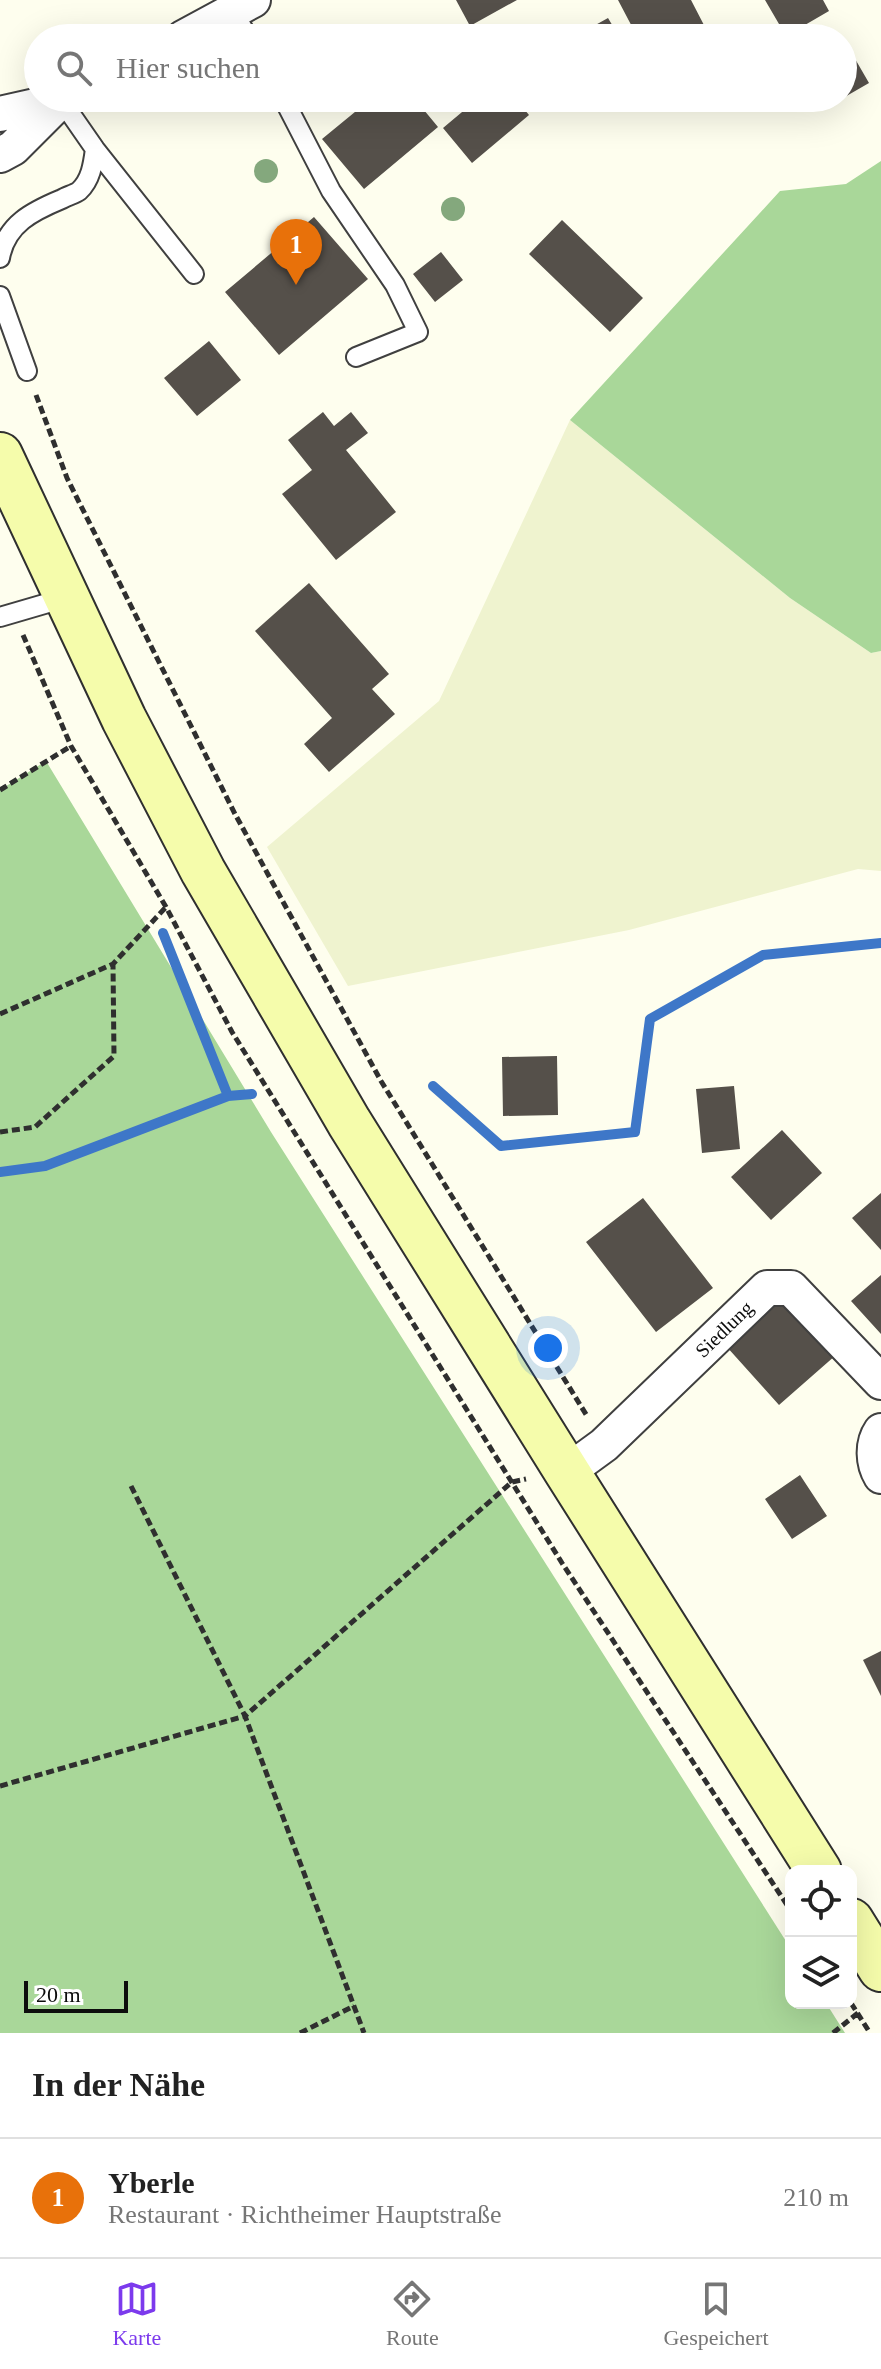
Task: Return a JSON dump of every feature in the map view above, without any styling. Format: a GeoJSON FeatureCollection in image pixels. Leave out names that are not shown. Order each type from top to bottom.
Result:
{"type":"FeatureCollection","features":[{"type":"Feature","properties":{"kind":"main road"},"geometry":{"type":"LineString","coordinates":[[0,455],[124,719],[203,871],[349,1122],[815,1865]]}},
{"type":"Feature","properties":{"kind":"main road"},"geometry":{"type":"LineString","coordinates":[[857,1931],[881,1969]]}},
{"type":"Feature","properties":{"kind":"street"},"geometry":{"type":"LineString","coordinates":[[222,24],[245,16]]}},
{"type":"Feature","properties":{"kind":"street"},"geometry":{"type":"LineString","coordinates":[[0,114],[24,108]]}},
{"type":"Feature","properties":{"kind":"street"},"geometry":{"type":"LineString","coordinates":[[0,155],[13,148],[50,112]]}},
{"type":"Feature","properties":{"kind":"street","name":"Siedlung"},"geometry":{"type":"LineString","coordinates":[[567,1472],[604,1445],[767,1288],[791,1288],[881,1382]]}},
{"type":"Feature","properties":{"kind":"street"},"geometry":{"type":"LineString","coordinates":[[881,1431],[874,1441],[877,1469],[881,1476]]}},
{"type":"Feature","properties":{"kind":"lane"},"geometry":{"type":"LineString","coordinates":[[71,112],[95,149],[194,274]]}},
{"type":"Feature","properties":{"kind":"lane"},"geometry":{"type":"LineString","coordinates":[[290,112],[331,191],[395,285],[418,332],[356,357]]}},
{"type":"Feature","properties":{"kind":"lane"},"geometry":{"type":"LineString","coordinates":[[0,258],[2,247],[16,224],[36,210],[79,191],[91,174],[95,149]]}},
{"type":"Feature","properties":{"kind":"lane"},"geometry":{"type":"LineString","coordinates":[[0,296],[27,371]]}},
{"type":"Feature","properties":{"kind":"lane"},"geometry":{"type":"LineString","coordinates":[[7,615],[65,598]]}},
{"type":"Feature","properties":{"kind":"path"},"geometry":{"type":"LineString","coordinates":[[27,371],[67,478],[235,814],[381,1081],[604,1445]]}},
{"type":"Feature","properties":{"kind":"path"},"geometry":{"type":"LineString","coordinates":[[7,615],[71,746],[166,907],[232,1032],[562,1563],[785,1902]]}},
{"type":"Feature","properties":{"kind":"path"},"geometry":{"type":"LineString","coordinates":[[0,790],[71,746]]}},
{"type":"Feature","properties":{"kind":"path"},"geometry":{"type":"LineString","coordinates":[[0,1014],[113,964],[166,907]]}},
{"type":"Feature","properties":{"kind":"path"},"geometry":{"type":"LineString","coordinates":[[0,1132],[35,1127],[114,1056],[113,964]]}},
{"type":"Feature","properties":{"kind":"path"},"geometry":{"type":"LineString","coordinates":[[0,1786],[245,1716],[512,1482]]}},
{"type":"Feature","properties":{"kind":"path"},"geometry":{"type":"LineString","coordinates":[[131,1486],[245,1716],[364,2033]]}},
{"type":"Feature","properties":{"kind":"path"},"geometry":{"type":"LineString","coordinates":[[300,2033],[354,2006]]}},
{"type":"Feature","properties":{"kind":"path"},"geometry":{"type":"LineString","coordinates":[[855,2009],[870,2033]]}},
{"type":"Feature","properties":{"kind":"path"},"geometry":{"type":"LineString","coordinates":[[833,2033],[858,2013]]}},
{"type":"Feature","properties":{"kind":"green space"},"geometry":{"type":"Polygon","coordinates":[[[881,161],[881,651],[871,653],[790,598],[570,420],[780,191],[846,184],[881,161]]]}},
{"type":"Feature","properties":{"kind":"green space"},"geometry":{"type":"Polygon","coordinates":[[[570,420],[790,598],[871,653],[881,651],[881,871],[858,869],[629,930],[348,986],[267,847],[439,701],[570,420]]]}},
{"type":"Feature","properties":{"kind":"green space"},"geometry":{"type":"Polygon","coordinates":[[[46,761],[271,1132],[785,1940],[785,2009],[830,2009],[845,2033],[0,2033],[0,790],[46,761]]]}},
{"type":"Feature","properties":{"kind":"building"},"geometry":{"type":"Polygon","coordinates":[[[456,0],[517,0],[474,24],[469,24],[456,0]]]}},
{"type":"Feature","properties":{"kind":"building"},"geometry":{"type":"Polygon","coordinates":[[[618,0],[691,0],[703,24],[631,24],[618,0]]]}},
{"type":"Feature","properties":{"kind":"building"},"geometry":{"type":"Polygon","coordinates":[[[765,0],[823,0],[829,11],[807,24],[779,24],[765,0]]]}},
{"type":"Feature","properties":{"kind":"building"},"geometry":{"type":"Polygon","coordinates":[[[608,18],[612,24],[597,24],[608,18]]]}},
{"type":"Feature","properties":{"kind":"building"},"geometry":{"type":"Polygon","coordinates":[[[857,62],[869,83],[857,90],[857,62]]]}},
{"type":"Feature","properties":{"kind":"building"},"geometry":{"type":"Polygon","coordinates":[[[355,112],[426,112],[438,127],[364,189],[322,139],[355,112]]]}},
{"type":"Feature","properties":{"kind":"building"},"geometry":{"type":"Polygon","coordinates":[[[462,112],[527,112],[529,115],[472,163],[443,128],[462,112]]]}},
{"type":"Feature","properties":{"kind":"building"},"geometry":{"type":"Polygon","coordinates":[[[314,217],[368,279],[279,355],[225,292],[314,217]]]}},
{"type":"Feature","properties":{"kind":"building"},"geometry":{"type":"Polygon","coordinates":[[[562,220],[643,298],[610,332],[529,254],[562,220]]]}},
{"type":"Feature","properties":{"kind":"building"},"geometry":{"type":"Polygon","coordinates":[[[441,252],[463,280],[435,302],[413,274],[441,252]]]}},
{"type":"Feature","properties":{"kind":"building"},"geometry":{"type":"Polygon","coordinates":[[[209,341],[241,380],[197,416],[164,378],[209,341]]]}},
{"type":"Feature","properties":{"kind":"building"},"geometry":{"type":"Polygon","coordinates":[[[323,412],[334,426],[351,412],[368,433],[346,450],[396,512],[336,560],[282,494],[312,470],[288,440],[323,412]]]}},
{"type":"Feature","properties":{"kind":"building"},"geometry":{"type":"Polygon","coordinates":[[[309,583],[389,674],[372,689],[395,714],[329,772],[304,744],[332,718],[255,631],[309,583]]]}},
{"type":"Feature","properties":{"kind":"building"},"geometry":{"type":"Polygon","coordinates":[[[557,1056],[558,1115],[503,1116],[502,1057],[557,1056]]]}},
{"type":"Feature","properties":{"kind":"building"},"geometry":{"type":"Polygon","coordinates":[[[734,1086],[740,1149],[702,1153],[696,1089],[734,1086]]]}},
{"type":"Feature","properties":{"kind":"building"},"geometry":{"type":"Polygon","coordinates":[[[782,1130],[822,1173],[771,1220],[731,1177],[782,1130]]]}},
{"type":"Feature","properties":{"kind":"building"},"geometry":{"type":"Polygon","coordinates":[[[881,1193],[881,1250],[852,1218],[881,1193]]]}},
{"type":"Feature","properties":{"kind":"building"},"geometry":{"type":"Polygon","coordinates":[[[643,1198],[713,1288],[656,1332],[586,1242],[643,1198]]]}},
{"type":"Feature","properties":{"kind":"building"},"geometry":{"type":"Polygon","coordinates":[[[881,1275],[881,1334],[851,1301],[881,1275]]]}},
{"type":"Feature","properties":{"kind":"building"},"geometry":{"type":"Polygon","coordinates":[[[783,1295],[836,1355],[779,1405],[726,1346],[783,1295]]]}},
{"type":"Feature","properties":{"kind":"building"},"geometry":{"type":"Polygon","coordinates":[[[800,1475],[827,1516],[792,1539],[765,1499],[800,1475]]]}},
{"type":"Feature","properties":{"kind":"building"},"geometry":{"type":"Polygon","coordinates":[[[881,1651],[881,1696],[863,1660],[881,1651]]]}},
{"type":"Feature","properties":{"kind":"waterway"},"geometry":{"type":"LineString","coordinates":[[163,933],[228,1096]]}},
{"type":"Feature","properties":{"kind":"waterway"},"geometry":{"type":"LineString","coordinates":[[433,1086],[501,1146],[635,1132],[650,1019],[763,955],[881,943]]}},
{"type":"Feature","properties":{"kind":"waterway"},"geometry":{"type":"LineString","coordinates":[[0,1172],[45,1166],[228,1096],[252,1094]]}},
{"type":"Feature","properties":{"kind":"place","name":"Yberle"},"geometry":{"type":"Point","coordinates":[296,285]}}]}
